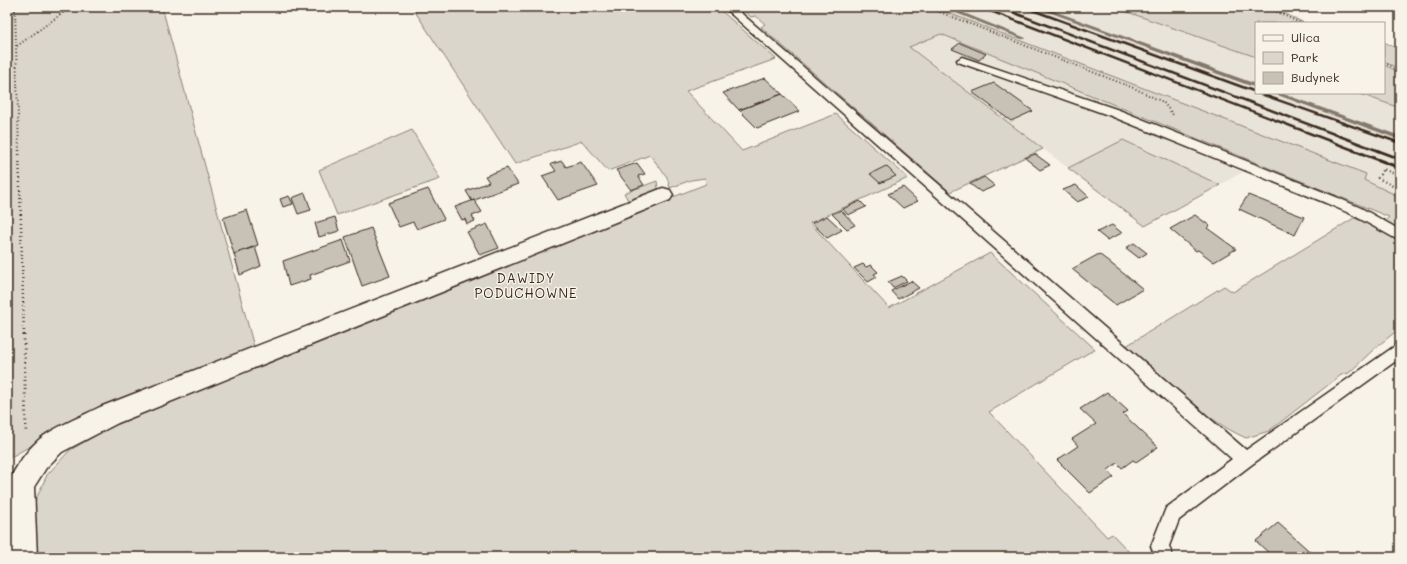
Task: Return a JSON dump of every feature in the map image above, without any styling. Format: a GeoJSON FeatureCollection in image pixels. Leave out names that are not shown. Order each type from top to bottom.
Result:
{"type":"FeatureCollection","features":[{"type":"Feature","properties":{"kind":"street"},"geometry":{"type":"LineString","coordinates":[[23,557],[21,484],[36,460],[53,444],[109,416],[663,195]]}},
{"type":"Feature","properties":{"kind":"lane"},"geometry":{"type":"LineString","coordinates":[[728,7],[1245,460]]}},
{"type":"Feature","properties":{"kind":"lane"},"geometry":{"type":"LineString","coordinates":[[962,60],[1115,113],[1173,136],[1356,211],[1400,236]]}},
{"type":"Feature","properties":{"kind":"lane"},"geometry":{"type":"LineString","coordinates":[[1164,557],[1160,546],[1172,514],[1245,460],[1400,350]]}},
{"type":"Feature","properties":{"kind":"path"},"geometry":{"type":"LineString","coordinates":[[16,46],[71,7]]}},
{"type":"Feature","properties":{"kind":"path"},"geometry":{"type":"LineString","coordinates":[[926,7],[1136,89],[1163,102],[1175,116],[1173,136]]}},
{"type":"Feature","properties":{"kind":"path"},"geometry":{"type":"LineString","coordinates":[[1267,7],[1298,22]]}},
{"type":"Feature","properties":{"kind":"path"},"geometry":{"type":"LineString","coordinates":[[15,10],[26,441],[28,453],[36,460]]}},
{"type":"Feature","properties":{"kind":"path"},"geometry":{"type":"LineString","coordinates":[[1385,63],[1400,70]]}},
{"type":"Feature","properties":{"kind":"path"},"geometry":{"type":"LineString","coordinates":[[1400,176],[1383,169],[1378,178],[1400,190]]}},
{"type":"Feature","properties":{"kind":"shaded area"},"geometry":{"type":"Polygon","coordinates":[[[875,7],[1113,7],[1255,57],[1255,94],[1360,94],[1400,108],[1400,221],[1124,109],[1109,116],[1243,172],[1220,185],[1123,140],[1068,168],[909,47],[941,34],[875,7]]]}},
{"type":"Feature","properties":{"kind":"green space"},"geometry":{"type":"Polygon","coordinates":[[[7,7],[162,7],[254,347],[45,438],[9,458],[7,462],[7,7]]]}},
{"type":"Feature","properties":{"kind":"green space"},"geometry":{"type":"Polygon","coordinates":[[[412,7],[717,7],[776,59],[686,91],[742,151],[836,114],[908,178],[810,223],[889,308],[990,253],[1095,349],[989,412],[1107,537],[1112,534],[1134,557],[36,557],[35,501],[47,475],[70,450],[109,428],[239,370],[706,184],[705,178],[691,180],[670,188],[667,177],[650,155],[608,171],[582,141],[515,164],[412,7]]]}},
{"type":"Feature","properties":{"kind":"green space"},"geometry":{"type":"Polygon","coordinates":[[[739,7],[933,7],[1366,174],[1364,180],[1400,197],[1400,230],[1385,221],[1389,217],[941,34],[909,47],[1043,149],[950,192],[761,27],[765,24],[756,16],[751,17],[739,7]]]}},
{"type":"Feature","properties":{"kind":"green space"},"geometry":{"type":"Polygon","coordinates":[[[1113,7],[1272,7],[1302,22],[1255,22],[1255,57],[1113,7]]]}},
{"type":"Feature","properties":{"kind":"green space"},"geometry":{"type":"Polygon","coordinates":[[[1385,42],[1400,50],[1400,69],[1385,62],[1385,42]]]}},
{"type":"Feature","properties":{"kind":"green space"},"geometry":{"type":"Polygon","coordinates":[[[1385,65],[1400,72],[1400,108],[1360,94],[1385,94],[1385,65]]]}},
{"type":"Feature","properties":{"kind":"green space"},"geometry":{"type":"Polygon","coordinates":[[[412,130],[440,179],[337,215],[319,170],[412,130]]]}},
{"type":"Feature","properties":{"kind":"green space"},"geometry":{"type":"Polygon","coordinates":[[[1123,140],[1220,185],[1145,226],[1068,168],[1123,140]]]}},
{"type":"Feature","properties":{"kind":"green space"},"geometry":{"type":"Polygon","coordinates":[[[657,181],[658,189],[655,195],[630,204],[624,193],[657,181]]]}},
{"type":"Feature","properties":{"kind":"green space"},"geometry":{"type":"Polygon","coordinates":[[[1354,218],[1374,225],[1400,243],[1400,328],[1374,349],[1349,373],[1341,375],[1269,431],[1246,438],[1229,430],[1198,409],[1126,346],[1224,286],[1233,292],[1354,218]]]}},
{"type":"Feature","properties":{"kind":"building"},"geometry":{"type":"Polygon","coordinates":[[[960,43],[986,54],[979,60],[952,49],[960,43]]]}},
{"type":"Feature","properties":{"kind":"building"},"geometry":{"type":"Polygon","coordinates":[[[765,78],[782,94],[739,110],[723,93],[765,78]]]}},
{"type":"Feature","properties":{"kind":"building"},"geometry":{"type":"Polygon","coordinates":[[[994,83],[1033,111],[1011,121],[972,92],[994,83]]]}},
{"type":"Feature","properties":{"kind":"building"},"geometry":{"type":"Polygon","coordinates":[[[782,94],[800,111],[757,128],[739,110],[782,94]]]}},
{"type":"Feature","properties":{"kind":"building"},"geometry":{"type":"Polygon","coordinates":[[[1035,154],[1050,165],[1040,170],[1025,158],[1035,154]]]}},
{"type":"Feature","properties":{"kind":"building"},"geometry":{"type":"Polygon","coordinates":[[[562,161],[566,167],[581,162],[598,186],[558,200],[542,176],[556,171],[551,164],[562,161]]]}},
{"type":"Feature","properties":{"kind":"building"},"geometry":{"type":"Polygon","coordinates":[[[637,163],[645,174],[638,176],[644,185],[631,190],[616,170],[637,163]]]}},
{"type":"Feature","properties":{"kind":"building"},"geometry":{"type":"Polygon","coordinates":[[[886,166],[896,176],[880,183],[870,174],[886,166]]]}},
{"type":"Feature","properties":{"kind":"building"},"geometry":{"type":"Polygon","coordinates":[[[507,168],[518,184],[472,201],[466,191],[489,182],[485,176],[507,168]]]}},
{"type":"Feature","properties":{"kind":"building"},"geometry":{"type":"Polygon","coordinates":[[[984,177],[995,186],[981,192],[970,184],[984,177]]]}},
{"type":"Feature","properties":{"kind":"building"},"geometry":{"type":"Polygon","coordinates":[[[1076,185],[1089,197],[1077,202],[1063,190],[1076,185]]]}},
{"type":"Feature","properties":{"kind":"building"},"geometry":{"type":"Polygon","coordinates":[[[903,187],[918,201],[903,208],[888,194],[903,187]]]}},
{"type":"Feature","properties":{"kind":"building"},"geometry":{"type":"Polygon","coordinates":[[[428,189],[444,219],[417,229],[413,222],[399,227],[388,203],[428,189]]]}},
{"type":"Feature","properties":{"kind":"building"},"geometry":{"type":"Polygon","coordinates":[[[305,193],[311,210],[298,214],[292,198],[305,193]]]}},
{"type":"Feature","properties":{"kind":"building"},"geometry":{"type":"Polygon","coordinates":[[[1248,195],[1304,217],[1295,235],[1239,209],[1248,195]]]}},
{"type":"Feature","properties":{"kind":"building"},"geometry":{"type":"Polygon","coordinates":[[[289,196],[293,204],[283,207],[280,199],[289,196]]]}},
{"type":"Feature","properties":{"kind":"building"},"geometry":{"type":"Polygon","coordinates":[[[474,200],[482,212],[472,216],[475,221],[467,224],[465,219],[462,220],[455,207],[474,200]]]}},
{"type":"Feature","properties":{"kind":"building"},"geometry":{"type":"Polygon","coordinates":[[[860,201],[866,207],[848,215],[843,209],[860,201]]]}},
{"type":"Feature","properties":{"kind":"building"},"geometry":{"type":"Polygon","coordinates":[[[247,210],[258,245],[234,254],[223,218],[247,210]]]}},
{"type":"Feature","properties":{"kind":"building"},"geometry":{"type":"Polygon","coordinates":[[[841,210],[855,225],[847,229],[832,214],[841,210]]]}},
{"type":"Feature","properties":{"kind":"building"},"geometry":{"type":"Polygon","coordinates":[[[1195,215],[1210,226],[1207,228],[1236,249],[1214,262],[1198,250],[1196,251],[1170,229],[1195,215]]]}},
{"type":"Feature","properties":{"kind":"building"},"geometry":{"type":"Polygon","coordinates":[[[827,216],[842,230],[827,238],[812,223],[827,216]]]}},
{"type":"Feature","properties":{"kind":"building"},"geometry":{"type":"Polygon","coordinates":[[[335,217],[339,231],[319,237],[315,223],[335,217]]]}},
{"type":"Feature","properties":{"kind":"building"},"geometry":{"type":"Polygon","coordinates":[[[487,224],[499,248],[480,255],[467,232],[487,224]]]}},
{"type":"Feature","properties":{"kind":"building"},"geometry":{"type":"Polygon","coordinates":[[[1112,225],[1122,233],[1107,240],[1097,232],[1112,225]]]}},
{"type":"Feature","properties":{"kind":"building"},"geometry":{"type":"Polygon","coordinates":[[[371,228],[390,276],[362,286],[345,237],[371,228]]]}},
{"type":"Feature","properties":{"kind":"building"},"geometry":{"type":"Polygon","coordinates":[[[343,240],[350,261],[310,275],[311,279],[289,286],[283,261],[343,240]]]}},
{"type":"Feature","properties":{"kind":"building"},"geometry":{"type":"Polygon","coordinates":[[[1134,243],[1147,253],[1139,258],[1126,248],[1134,243]]]}},
{"type":"Feature","properties":{"kind":"building"},"geometry":{"type":"Polygon","coordinates":[[[255,247],[261,266],[240,275],[234,254],[255,247]]]}},
{"type":"Feature","properties":{"kind":"building"},"geometry":{"type":"Polygon","coordinates":[[[1099,254],[1143,289],[1116,305],[1072,269],[1099,254]]]}},
{"type":"Feature","properties":{"kind":"building"},"geometry":{"type":"Polygon","coordinates":[[[863,264],[866,267],[871,265],[878,272],[874,274],[877,277],[868,282],[854,268],[863,264]]]}},
{"type":"Feature","properties":{"kind":"building"},"geometry":{"type":"Polygon","coordinates":[[[902,276],[907,281],[893,288],[888,282],[902,276]]]}},
{"type":"Feature","properties":{"kind":"building"},"geometry":{"type":"Polygon","coordinates":[[[911,281],[919,288],[898,299],[891,291],[911,281]]]}},
{"type":"Feature","properties":{"kind":"building"},"geometry":{"type":"Polygon","coordinates":[[[1107,392],[1128,411],[1123,414],[1158,447],[1136,462],[1133,460],[1122,468],[1117,463],[1107,471],[1114,477],[1090,493],[1057,460],[1078,446],[1072,439],[1096,424],[1080,409],[1107,392]]]}},
{"type":"Feature","properties":{"kind":"building"},"geometry":{"type":"Polygon","coordinates":[[[1278,523],[1316,557],[1273,557],[1256,541],[1278,523]]]}},
{"type":"Feature","properties":{"kind":"waterway"},"geometry":{"type":"LineString","coordinates":[[944,7],[1023,38]]}},
{"type":"Feature","properties":{"kind":"waterway"},"geometry":{"type":"LineString","coordinates":[[1038,7],[1255,86]]}},
{"type":"Feature","properties":{"kind":"waterway"},"geometry":{"type":"LineString","coordinates":[[1278,94],[1400,138]]}},
{"type":"Feature","properties":{"kind":"railway"},"geometry":{"type":"LineString","coordinates":[[980,7],[1356,151]]}},
{"type":"Feature","properties":{"kind":"railway"},"geometry":{"type":"LineString","coordinates":[[999,7],[1379,151]]}},
{"type":"Feature","properties":{"kind":"railway"},"geometry":{"type":"LineString","coordinates":[[1024,7],[1255,92]]}},
{"type":"Feature","properties":{"kind":"railway"},"geometry":{"type":"LineString","coordinates":[[1261,94],[1400,143]]}},
{"type":"Feature","properties":{"kind":"railway"},"geometry":{"type":"LineString","coordinates":[[1353,150],[1400,168]]}},
{"type":"Feature","properties":{"kind":"railway"},"geometry":{"type":"LineString","coordinates":[[1376,150],[1400,159]]}},
{"type":"Feature","properties":{"kind":"district","name":"DAWIDY PODUCHOWNE"},"geometry":{"type":"Point","coordinates":[526,284]}}]}
